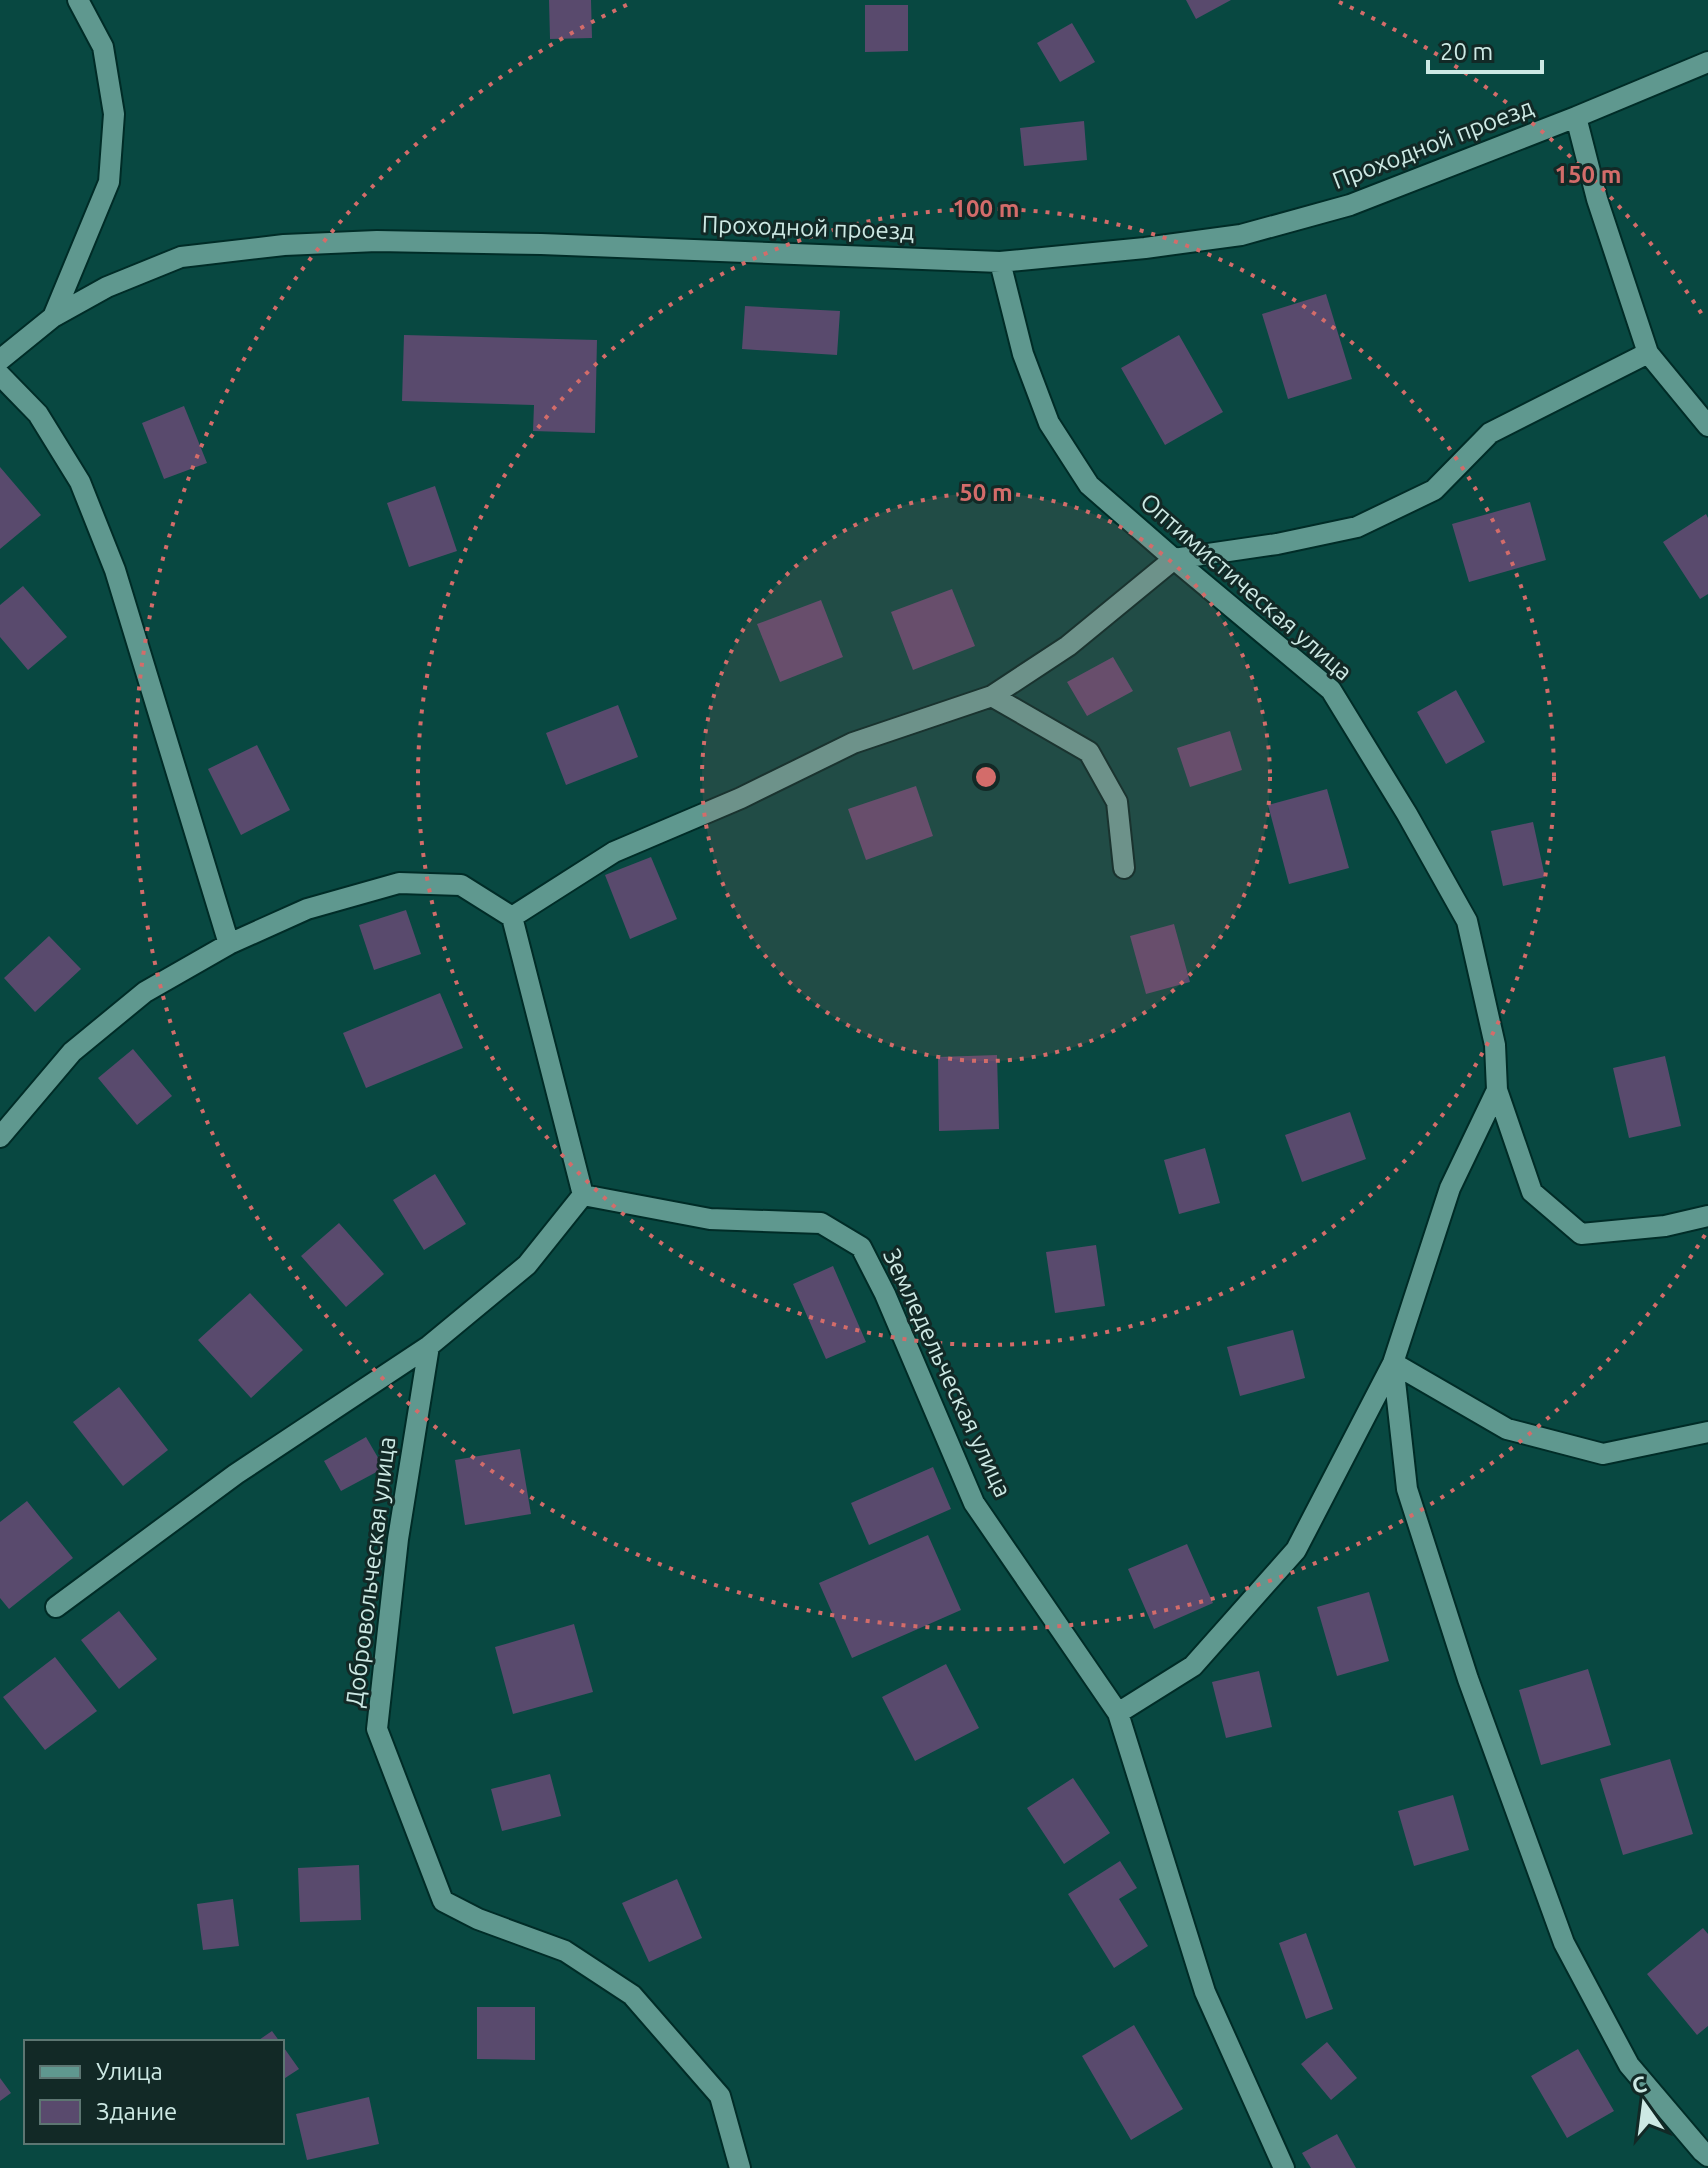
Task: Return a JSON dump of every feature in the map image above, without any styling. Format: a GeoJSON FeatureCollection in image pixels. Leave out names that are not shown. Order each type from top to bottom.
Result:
{"type":"FeatureCollection","features":[{"type":"Feature","properties":{"kind":"street"},"geometry":{"type":"LineString","coordinates":[[53,317],[109,182],[114,114],[103,47],[78,0]]}},
{"type":"Feature","properties":{"kind":"street","name":"Проходной проезд"},"geometry":{"type":"LineString","coordinates":[[0,360],[53,317],[107,287],[181,257],[284,245],[377,241],[541,244],[1000,262],[1241,235],[1350,205],[1708,62]]}},
{"type":"Feature","properties":{"kind":"street"},"geometry":{"type":"LineString","coordinates":[[1576,117],[1597,199],[1648,353],[1708,426]]}},
{"type":"Feature","properties":{"kind":"street","name":"Оптимистическая улица"},"geometry":{"type":"LineString","coordinates":[[1000,262],[1023,354],[1049,423],[1089,485],[1331,690],[1407,814],[1467,921],[1495,1045],[1497,1090]]}},
{"type":"Feature","properties":{"kind":"street"},"geometry":{"type":"LineString","coordinates":[[512,917],[614,852],[741,798],[853,743],[992,696],[1068,646],[1174,559],[1277,544],[1357,527],[1434,490],[1490,433],[1648,353]]}},
{"type":"Feature","properties":{"kind":"street"},"geometry":{"type":"LineString","coordinates":[[0,375],[38,414],[80,482],[115,570],[229,944]]}},
{"type":"Feature","properties":{"kind":"street"},"geometry":{"type":"LineString","coordinates":[[992,696],[1089,752],[1117,802],[1124,868]]}},
{"type":"Feature","properties":{"kind":"street"},"geometry":{"type":"LineString","coordinates":[[0,1137],[72,1052],[145,992],[229,944],[307,909],[399,883],[461,885],[512,917],[583,1195],[527,1265],[429,1346],[236,1474],[56,1607]]}},
{"type":"Feature","properties":{"kind":"street"},"geometry":{"type":"LineString","coordinates":[[1497,1090],[1532,1192],[1581,1234],[1665,1226],[1708,1216]]}},
{"type":"Feature","properties":{"kind":"street"},"geometry":{"type":"LineString","coordinates":[[1118,1713],[1193,1666],[1296,1550],[1393,1363],[1450,1188],[1497,1090]]}},
{"type":"Feature","properties":{"kind":"street","name":"Земледельческая улица"},"geometry":{"type":"LineString","coordinates":[[583,1195],[710,1219],[821,1223],[861,1247],[885,1294],[974,1503],[1118,1713],[1205,1992],[1284,2168]]}},
{"type":"Feature","properties":{"kind":"street","name":"Добровольческая улица"},"geometry":{"type":"LineString","coordinates":[[429,1346],[398,1539],[377,1729],[443,1901],[478,1919],[565,1951],[632,1995],[720,2096],[740,2168]]}},
{"type":"Feature","properties":{"kind":"street"},"geometry":{"type":"LineString","coordinates":[[1393,1363],[1507,1429],[1603,1454],[1708,1432]]}},
{"type":"Feature","properties":{"kind":"street"},"geometry":{"type":"LineString","coordinates":[[1393,1363],[1407,1489],[1468,1679],[1564,1943],[1629,2065],[1708,2156]]}},
{"type":"Feature","properties":{"kind":"building"},"geometry":{"type":"Polygon","coordinates":[[[549,0],[591,0],[592,38],[550,39],[549,0]]]}},
{"type":"Feature","properties":{"kind":"building"},"geometry":{"type":"Polygon","coordinates":[[[1186,0],[1231,0],[1196,19],[1186,0]]]}},
{"type":"Feature","properties":{"kind":"building"},"geometry":{"type":"Polygon","coordinates":[[[865,5],[908,5],[908,51],[865,52],[865,5]]]}},
{"type":"Feature","properties":{"kind":"building"},"geometry":{"type":"Polygon","coordinates":[[[1072,23],[1095,62],[1060,82],[1037,43],[1072,23]]]}},
{"type":"Feature","properties":{"kind":"building"},"geometry":{"type":"Polygon","coordinates":[[[1084,121],[1087,160],[1024,166],[1020,128],[1084,121]]]}},
{"type":"Feature","properties":{"kind":"building"},"geometry":{"type":"Polygon","coordinates":[[[1326,294],[1352,379],[1288,399],[1262,314],[1326,294]]]}},
{"type":"Feature","properties":{"kind":"building"},"geometry":{"type":"Polygon","coordinates":[[[745,306],[840,311],[837,355],[742,349],[745,306]]]}},
{"type":"Feature","properties":{"kind":"building"},"geometry":{"type":"Polygon","coordinates":[[[404,335],[597,340],[595,433],[533,431],[534,405],[402,401],[404,335]]]}},
{"type":"Feature","properties":{"kind":"building"},"geometry":{"type":"Polygon","coordinates":[[[1179,335],[1223,412],[1165,445],[1121,368],[1179,335]]]}},
{"type":"Feature","properties":{"kind":"building"},"geometry":{"type":"Polygon","coordinates":[[[184,406],[207,463],[164,479],[142,423],[184,406]]]}},
{"type":"Feature","properties":{"kind":"building"},"geometry":{"type":"Polygon","coordinates":[[[0,467],[41,515],[0,549],[0,467]]]}},
{"type":"Feature","properties":{"kind":"building"},"geometry":{"type":"Polygon","coordinates":[[[435,486],[457,551],[409,567],[387,503],[435,486]]]}},
{"type":"Feature","properties":{"kind":"building"},"geometry":{"type":"Polygon","coordinates":[[[1530,502],[1546,560],[1469,582],[1452,524],[1530,502]]]}},
{"type":"Feature","properties":{"kind":"building"},"geometry":{"type":"Polygon","coordinates":[[[1706,514],[1708,594],[1700,599],[1663,542],[1706,514]]]}},
{"type":"Feature","properties":{"kind":"building"},"geometry":{"type":"Polygon","coordinates":[[[23,586],[67,637],[28,670],[0,637],[0,605],[23,586]]]}},
{"type":"Feature","properties":{"kind":"building"},"geometry":{"type":"Polygon","coordinates":[[[952,589],[975,646],[913,670],[891,612],[952,589]]]}},
{"type":"Feature","properties":{"kind":"building"},"geometry":{"type":"Polygon","coordinates":[[[821,600],[843,657],[780,682],[757,624],[821,600]]]}},
{"type":"Feature","properties":{"kind":"building"},"geometry":{"type":"Polygon","coordinates":[[[1113,657],[1133,691],[1087,716],[1067,682],[1113,657]]]}},
{"type":"Feature","properties":{"kind":"building"},"geometry":{"type":"Polygon","coordinates":[[[1456,690],[1485,742],[1446,764],[1417,712],[1456,690]]]}},
{"type":"Feature","properties":{"kind":"building"},"geometry":{"type":"Polygon","coordinates":[[[618,705],[638,757],[566,785],[546,733],[618,705]]]}},
{"type":"Feature","properties":{"kind":"building"},"geometry":{"type":"Polygon","coordinates":[[[1230,731],[1242,770],[1190,787],[1177,748],[1230,731]]]}},
{"type":"Feature","properties":{"kind":"building"},"geometry":{"type":"Polygon","coordinates":[[[257,745],[290,810],[241,835],[208,769],[257,745]]]}},
{"type":"Feature","properties":{"kind":"building"},"geometry":{"type":"Polygon","coordinates":[[[916,786],[933,836],[866,860],[848,809],[916,786]]]}},
{"type":"Feature","properties":{"kind":"building"},"geometry":{"type":"Polygon","coordinates":[[[1327,789],[1349,868],[1289,884],[1268,805],[1327,789]]]}},
{"type":"Feature","properties":{"kind":"building"},"geometry":{"type":"Polygon","coordinates":[[[1533,822],[1545,877],[1503,886],[1491,831],[1533,822]]]}},
{"type":"Feature","properties":{"kind":"building"},"geometry":{"type":"Polygon","coordinates":[[[651,857],[677,919],[630,939],[605,875],[651,857]]]}},
{"type":"Feature","properties":{"kind":"building"},"geometry":{"type":"Polygon","coordinates":[[[406,910],[421,954],[374,970],[359,925],[406,910]]]}},
{"type":"Feature","properties":{"kind":"building"},"geometry":{"type":"Polygon","coordinates":[[[1174,924],[1190,982],[1146,994],[1130,936],[1174,924]]]}},
{"type":"Feature","properties":{"kind":"building"},"geometry":{"type":"Polygon","coordinates":[[[49,936],[81,969],[35,1012],[4,978],[49,936]]]}},
{"type":"Feature","properties":{"kind":"building"},"geometry":{"type":"Polygon","coordinates":[[[440,993],[463,1048],[366,1088],[343,1033],[440,993]]]}},
{"type":"Feature","properties":{"kind":"building"},"geometry":{"type":"Polygon","coordinates":[[[133,1049],[172,1096],[137,1125],[98,1078],[133,1049]]]}},
{"type":"Feature","properties":{"kind":"building"},"geometry":{"type":"Polygon","coordinates":[[[997,1055],[999,1129],[939,1131],[938,1057],[997,1055]]]}},
{"type":"Feature","properties":{"kind":"building"},"geometry":{"type":"Polygon","coordinates":[[[1665,1056],[1681,1126],[1629,1138],[1613,1068],[1665,1056]]]}},
{"type":"Feature","properties":{"kind":"building"},"geometry":{"type":"Polygon","coordinates":[[[1350,1112],[1366,1159],[1302,1182],[1285,1135],[1350,1112]]]}},
{"type":"Feature","properties":{"kind":"building"},"geometry":{"type":"Polygon","coordinates":[[[1205,1148],[1220,1203],[1179,1214],[1164,1160],[1205,1148]]]}},
{"type":"Feature","properties":{"kind":"building"},"geometry":{"type":"Polygon","coordinates":[[[435,1174],[466,1224],[424,1250],[393,1200],[435,1174]]]}},
{"type":"Feature","properties":{"kind":"building"},"geometry":{"type":"Polygon","coordinates":[[[339,1223],[384,1274],[346,1307],[301,1256],[339,1223]]]}},
{"type":"Feature","properties":{"kind":"building"},"geometry":{"type":"Polygon","coordinates":[[[1096,1245],[1105,1306],[1055,1313],[1046,1252],[1096,1245]]]}},
{"type":"Feature","properties":{"kind":"building"},"geometry":{"type":"Polygon","coordinates":[[[833,1266],[866,1342],[826,1359],[793,1284],[833,1266]]]}},
{"type":"Feature","properties":{"kind":"building"},"geometry":{"type":"Polygon","coordinates":[[[250,1293],[303,1350],[251,1398],[198,1340],[250,1293]]]}},
{"type":"Feature","properties":{"kind":"building"},"geometry":{"type":"Polygon","coordinates":[[[1293,1330],[1305,1378],[1240,1396],[1227,1347],[1293,1330]]]}},
{"type":"Feature","properties":{"kind":"building"},"geometry":{"type":"Polygon","coordinates":[[[119,1387],[168,1450],[123,1486],[73,1422],[119,1387]]]}},
{"type":"Feature","properties":{"kind":"building"},"geometry":{"type":"Polygon","coordinates":[[[366,1437],[384,1468],[341,1491],[324,1461],[366,1437]]]}},
{"type":"Feature","properties":{"kind":"building"},"geometry":{"type":"Polygon","coordinates":[[[520,1449],[531,1514],[465,1525],[455,1460],[520,1449]]]}},
{"type":"Feature","properties":{"kind":"building"},"geometry":{"type":"Polygon","coordinates":[[[933,1467],[951,1509],[869,1545],[851,1503],[933,1467]]]}},
{"type":"Feature","properties":{"kind":"building"},"geometry":{"type":"Polygon","coordinates":[[[27,1501],[73,1558],[9,1609],[0,1598],[0,1522],[27,1501]]]}},
{"type":"Feature","properties":{"kind":"building"},"geometry":{"type":"Polygon","coordinates":[[[928,1535],[961,1610],[852,1658],[819,1583],[928,1535]]]}},
{"type":"Feature","properties":{"kind":"building"},"geometry":{"type":"Polygon","coordinates":[[[1187,1544],[1213,1603],[1154,1629],[1128,1569],[1187,1544]]]}},
{"type":"Feature","properties":{"kind":"building"},"geometry":{"type":"Polygon","coordinates":[[[1369,1592],[1389,1661],[1337,1676],[1317,1607],[1369,1592]]]}},
{"type":"Feature","properties":{"kind":"building"},"geometry":{"type":"Polygon","coordinates":[[[119,1611],[157,1659],[119,1689],[81,1640],[119,1611]]]}},
{"type":"Feature","properties":{"kind":"building"},"geometry":{"type":"Polygon","coordinates":[[[574,1624],[593,1692],[513,1714],[495,1647],[574,1624]]]}},
{"type":"Feature","properties":{"kind":"building"},"geometry":{"type":"Polygon","coordinates":[[[55,1657],[97,1711],[45,1750],[3,1697],[55,1657]]]}},
{"type":"Feature","properties":{"kind":"building"},"geometry":{"type":"Polygon","coordinates":[[[946,1664],[979,1728],[915,1761],[882,1697],[946,1664]]]}},
{"type":"Feature","properties":{"kind":"building"},"geometry":{"type":"Polygon","coordinates":[[[1588,1669],[1611,1745],[1541,1765],[1519,1690],[1588,1669]]]}},
{"type":"Feature","properties":{"kind":"building"},"geometry":{"type":"Polygon","coordinates":[[[1259,1671],[1272,1727],[1226,1738],[1212,1682],[1259,1671]]]}},
{"type":"Feature","properties":{"kind":"building"},"geometry":{"type":"Polygon","coordinates":[[[1670,1759],[1693,1834],[1623,1855],[1600,1779],[1670,1759]]]}},
{"type":"Feature","properties":{"kind":"building"},"geometry":{"type":"Polygon","coordinates":[[[550,1774],[561,1816],[502,1831],[491,1789],[550,1774]]]}},
{"type":"Feature","properties":{"kind":"building"},"geometry":{"type":"Polygon","coordinates":[[[1073,1778],[1110,1833],[1064,1864],[1027,1808],[1073,1778]]]}},
{"type":"Feature","properties":{"kind":"building"},"geometry":{"type":"Polygon","coordinates":[[[1453,1795],[1469,1850],[1414,1866],[1398,1811],[1453,1795]]]}},
{"type":"Feature","properties":{"kind":"building"},"geometry":{"type":"Polygon","coordinates":[[[1120,1861],[1137,1888],[1119,1899],[1148,1946],[1114,1968],[1068,1894],[1120,1861]]]}},
{"type":"Feature","properties":{"kind":"building"},"geometry":{"type":"Polygon","coordinates":[[[359,1865],[361,1920],[300,1922],[298,1868],[359,1865]]]}},
{"type":"Feature","properties":{"kind":"building"},"geometry":{"type":"Polygon","coordinates":[[[677,1879],[702,1938],[649,1962],[622,1903],[677,1879]]]}},
{"type":"Feature","properties":{"kind":"building"},"geometry":{"type":"Polygon","coordinates":[[[233,1899],[239,1946],[203,1950],[197,1904],[233,1899]]]}},
{"type":"Feature","properties":{"kind":"building"},"geometry":{"type":"Polygon","coordinates":[[[1703,1928],[1708,1934],[1708,2026],[1697,2035],[1647,1974],[1703,1928]]]}},
{"type":"Feature","properties":{"kind":"building"},"geometry":{"type":"Polygon","coordinates":[[[1306,1933],[1333,2009],[1306,2019],[1279,1943],[1306,1933]]]}},
{"type":"Feature","properties":{"kind":"building"},"geometry":{"type":"Polygon","coordinates":[[[477,2007],[535,2007],[535,2060],[477,2059],[477,2007]]]}},
{"type":"Feature","properties":{"kind":"building"},"geometry":{"type":"Polygon","coordinates":[[[1134,2025],[1183,2109],[1131,2140],[1082,2056],[1134,2025]]]}},
{"type":"Feature","properties":{"kind":"building"},"geometry":{"type":"Polygon","coordinates":[[[272,2031],[279,2040],[259,2040],[272,2031]]]}},
{"type":"Feature","properties":{"kind":"building"},"geometry":{"type":"Polygon","coordinates":[[[1327,2042],[1357,2078],[1331,2100],[1301,2064],[1327,2042]]]}},
{"type":"Feature","properties":{"kind":"building"},"geometry":{"type":"Polygon","coordinates":[[[284,2048],[299,2069],[284,2079],[284,2048]]]}},
{"type":"Feature","properties":{"kind":"building"},"geometry":{"type":"Polygon","coordinates":[[[1578,2049],[1614,2111],[1567,2138],[1531,2076],[1578,2049]]]}},
{"type":"Feature","properties":{"kind":"building"},"geometry":{"type":"Polygon","coordinates":[[[0,2078],[11,2093],[0,2101],[0,2078]]]}},
{"type":"Feature","properties":{"kind":"building"},"geometry":{"type":"Polygon","coordinates":[[[369,2097],[379,2144],[307,2160],[296,2114],[369,2097]]]}},
{"type":"Feature","properties":{"kind":"building"},"geometry":{"type":"Polygon","coordinates":[[[1337,2134],[1356,2168],[1311,2168],[1302,2153],[1337,2134]]]}}]}
